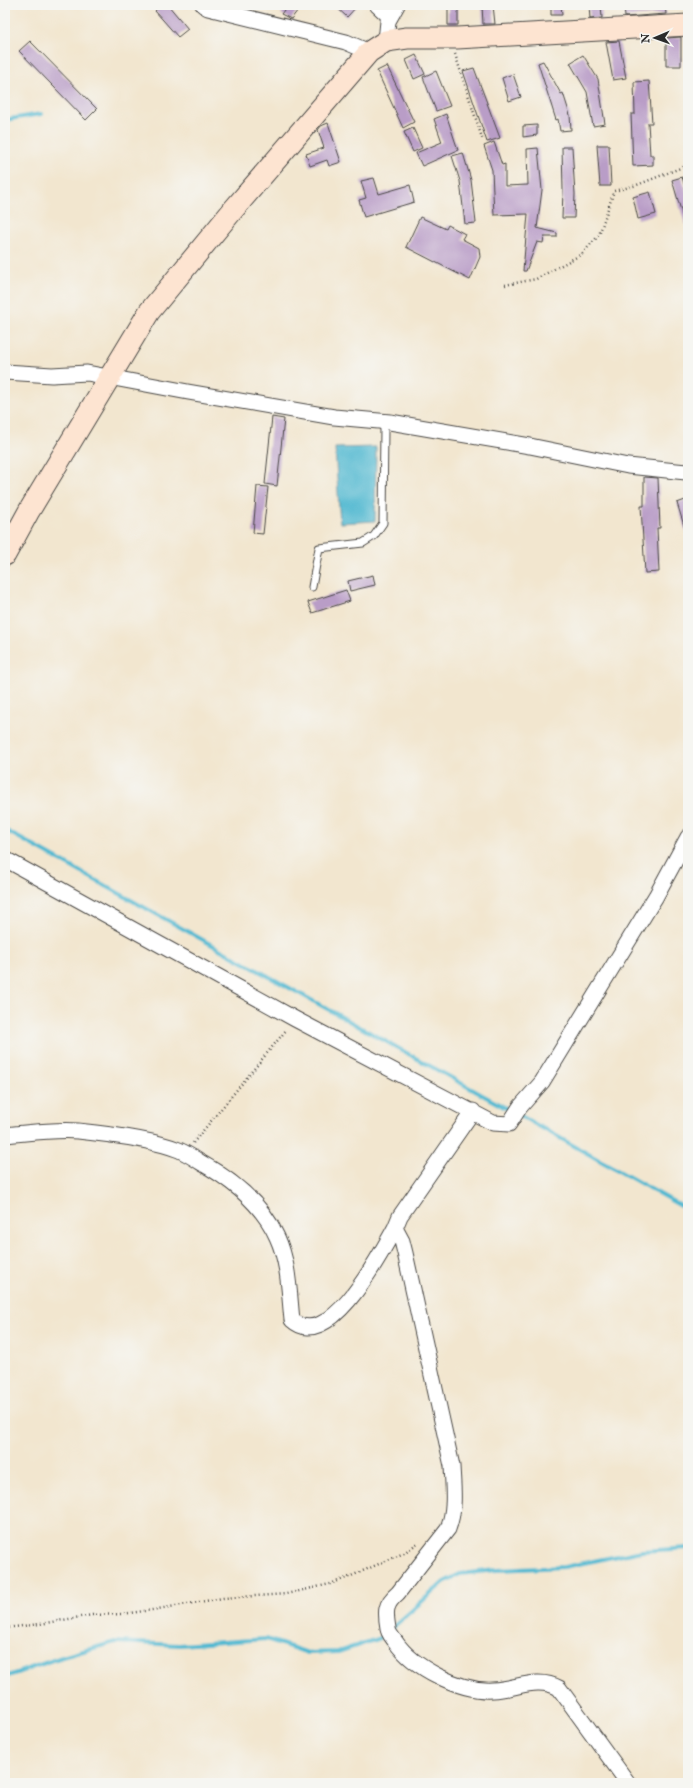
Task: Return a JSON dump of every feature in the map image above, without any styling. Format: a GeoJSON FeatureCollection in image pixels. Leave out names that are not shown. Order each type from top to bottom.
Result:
{"type":"FeatureCollection","features":[{"type":"Feature","properties":{"kind":"main road"},"geometry":{"type":"LineString","coordinates":[[5,555],[29,512],[149,312],[233,210],[377,46],[407,38],[452,38],[688,25]]}},
{"type":"Feature","properties":{"kind":"street"},"geometry":{"type":"LineString","coordinates":[[203,5],[250,19],[346,42],[377,46],[393,11],[377,5]]}},
{"type":"Feature","properties":{"kind":"street"},"geometry":{"type":"LineString","coordinates":[[5,372],[52,374],[87,373],[110,376],[188,392],[334,417],[380,421],[530,446],[628,466],[688,472]]}},
{"type":"Feature","properties":{"kind":"street"},"geometry":{"type":"LineString","coordinates":[[5,859],[295,1019],[473,1111],[493,1123],[509,1124],[520,1107],[542,1082],[656,896],[688,837]]}},
{"type":"Feature","properties":{"kind":"street"},"geometry":{"type":"LineString","coordinates":[[5,1135],[77,1131],[142,1141],[182,1151],[235,1184],[254,1202],[266,1218],[277,1237],[285,1262],[289,1282],[292,1320],[302,1327],[315,1326],[324,1322],[334,1316],[348,1302],[370,1271],[395,1228],[400,1216],[473,1111]]}},
{"type":"Feature","properties":{"kind":"street"},"geometry":{"type":"LineString","coordinates":[[395,1228],[402,1241],[405,1253],[452,1466],[454,1499],[452,1517],[448,1529],[398,1593],[388,1602],[386,1618],[388,1631],[398,1646],[418,1665],[430,1672],[460,1684],[492,1690],[522,1686],[536,1682],[549,1682],[559,1688],[628,1783]]}},
{"type":"Feature","properties":{"kind":"lane"},"geometry":{"type":"LineString","coordinates":[[312,587],[319,548],[363,543],[374,536],[383,523],[384,429],[380,421]]}},
{"type":"Feature","properties":{"kind":"path"},"geometry":{"type":"LineString","coordinates":[[452,38],[458,64],[483,142]]}},
{"type":"Feature","properties":{"kind":"path"},"geometry":{"type":"LineString","coordinates":[[505,285],[536,279],[582,254],[599,235],[614,191],[637,185],[688,165]]}},
{"type":"Feature","properties":{"kind":"path"},"geometry":{"type":"LineString","coordinates":[[182,1151],[190,1147],[295,1019]]}},
{"type":"Feature","properties":{"kind":"path"},"geometry":{"type":"LineString","coordinates":[[5,1628],[40,1624],[92,1615],[144,1611],[224,1598],[286,1594],[330,1584],[350,1577],[404,1553],[420,1542]]}},
{"type":"Feature","properties":{"kind":"water"},"geometry":{"type":"Polygon","coordinates":[[[376,447],[375,521],[340,523],[335,448],[376,447]]]}},
{"type":"Feature","properties":{"kind":"building"},"geometry":{"type":"Polygon","coordinates":[[[161,5],[168,5],[188,29],[178,37],[155,11],[161,5]]]}},
{"type":"Feature","properties":{"kind":"building"},"geometry":{"type":"Polygon","coordinates":[[[288,5],[302,5],[291,19],[281,14],[288,5]]]}},
{"type":"Feature","properties":{"kind":"building"},"geometry":{"type":"Polygon","coordinates":[[[334,5],[358,5],[347,17],[334,5]]]}},
{"type":"Feature","properties":{"kind":"building"},"geometry":{"type":"Polygon","coordinates":[[[448,5],[458,5],[458,25],[448,25],[448,5]]]}},
{"type":"Feature","properties":{"kind":"building"},"geometry":{"type":"Polygon","coordinates":[[[482,5],[493,5],[495,24],[483,24],[482,5]]]}},
{"type":"Feature","properties":{"kind":"building"},"geometry":{"type":"Polygon","coordinates":[[[551,5],[561,5],[562,15],[551,15],[551,5]]]}},
{"type":"Feature","properties":{"kind":"building"},"geometry":{"type":"Polygon","coordinates":[[[589,5],[601,5],[602,18],[590,19],[589,5]]]}},
{"type":"Feature","properties":{"kind":"building"},"geometry":{"type":"Polygon","coordinates":[[[624,5],[665,5],[666,14],[625,17],[624,5]]]}},
{"type":"Feature","properties":{"kind":"building"},"geometry":{"type":"Polygon","coordinates":[[[681,37],[681,66],[666,66],[666,38],[681,37]]]}},
{"type":"Feature","properties":{"kind":"building"},"geometry":{"type":"Polygon","coordinates":[[[30,41],[97,109],[86,120],[19,51],[30,41]]]}},
{"type":"Feature","properties":{"kind":"building"},"geometry":{"type":"Polygon","coordinates":[[[619,41],[626,78],[613,80],[606,42],[619,41]]]}},
{"type":"Feature","properties":{"kind":"building"},"geometry":{"type":"Polygon","coordinates":[[[416,55],[425,74],[414,79],[406,60],[416,55]]]}},
{"type":"Feature","properties":{"kind":"building"},"geometry":{"type":"Polygon","coordinates":[[[583,55],[598,79],[605,124],[593,126],[587,92],[570,63],[583,55]]]}},
{"type":"Feature","properties":{"kind":"building"},"geometry":{"type":"Polygon","coordinates":[[[543,61],[561,94],[563,93],[570,115],[571,130],[560,131],[558,119],[556,120],[538,63],[543,61]]]}},
{"type":"Feature","properties":{"kind":"building"},"geometry":{"type":"Polygon","coordinates":[[[387,66],[414,122],[403,128],[377,71],[387,66]]]}},
{"type":"Feature","properties":{"kind":"building"},"geometry":{"type":"Polygon","coordinates":[[[474,68],[500,138],[487,142],[463,71],[474,68]]]}},
{"type":"Feature","properties":{"kind":"building"},"geometry":{"type":"Polygon","coordinates":[[[436,71],[450,106],[436,111],[423,77],[436,71]]]}},
{"type":"Feature","properties":{"kind":"building"},"geometry":{"type":"Polygon","coordinates":[[[513,74],[521,97],[509,101],[502,78],[513,74]]]}},
{"type":"Feature","properties":{"kind":"building"},"geometry":{"type":"Polygon","coordinates":[[[649,81],[652,123],[648,123],[650,155],[653,155],[653,165],[633,166],[631,114],[635,114],[634,82],[649,81]]]}},
{"type":"Feature","properties":{"kind":"building"},"geometry":{"type":"Polygon","coordinates":[[[446,114],[458,150],[422,166],[416,153],[442,142],[434,119],[446,114]]]}},
{"type":"Feature","properties":{"kind":"building"},"geometry":{"type":"Polygon","coordinates":[[[328,123],[341,162],[329,166],[327,160],[310,166],[306,154],[324,148],[318,130],[321,126],[328,123]]]}},
{"type":"Feature","properties":{"kind":"building"},"geometry":{"type":"Polygon","coordinates":[[[537,125],[537,135],[523,137],[523,126],[537,125]]]}},
{"type":"Feature","properties":{"kind":"building"},"geometry":{"type":"Polygon","coordinates":[[[413,128],[422,148],[413,152],[404,132],[413,128]]]}},
{"type":"Feature","properties":{"kind":"building"},"geometry":{"type":"Polygon","coordinates":[[[494,142],[502,165],[505,164],[505,186],[528,185],[527,149],[538,148],[542,190],[537,228],[557,233],[557,237],[544,237],[543,243],[537,242],[526,271],[523,271],[528,214],[494,215],[492,170],[484,146],[494,142]]]}},
{"type":"Feature","properties":{"kind":"building"},"geometry":{"type":"Polygon","coordinates":[[[597,145],[609,145],[611,186],[600,186],[597,145]]]}},
{"type":"Feature","properties":{"kind":"building"},"geometry":{"type":"Polygon","coordinates":[[[562,147],[572,147],[575,194],[574,218],[562,218],[562,147]]]}},
{"type":"Feature","properties":{"kind":"building"},"geometry":{"type":"Polygon","coordinates":[[[463,153],[471,180],[476,223],[465,224],[460,181],[452,156],[463,153]]]}},
{"type":"Feature","properties":{"kind":"building"},"geometry":{"type":"Polygon","coordinates":[[[682,177],[688,197],[688,224],[685,224],[672,180],[682,177]]]}},
{"type":"Feature","properties":{"kind":"building"},"geometry":{"type":"Polygon","coordinates":[[[374,178],[379,194],[410,185],[414,202],[364,217],[359,200],[366,198],[361,181],[374,178]]]}},
{"type":"Feature","properties":{"kind":"building"},"geometry":{"type":"Polygon","coordinates":[[[650,192],[656,214],[638,219],[633,197],[650,192]]]}},
{"type":"Feature","properties":{"kind":"building"},"geometry":{"type":"Polygon","coordinates":[[[420,217],[446,229],[448,225],[465,234],[462,239],[479,248],[480,257],[470,280],[406,247],[420,217]]]}},
{"type":"Feature","properties":{"kind":"building"},"geometry":{"type":"Polygon","coordinates":[[[272,417],[284,419],[277,486],[265,484],[272,417]]]}},
{"type":"Feature","properties":{"kind":"building"},"geometry":{"type":"Polygon","coordinates":[[[644,477],[658,478],[660,528],[657,528],[659,572],[645,573],[641,506],[644,506],[644,477]]]}},
{"type":"Feature","properties":{"kind":"building"},"geometry":{"type":"Polygon","coordinates":[[[257,486],[268,487],[263,534],[253,533],[257,486]]]}},
{"type":"Feature","properties":{"kind":"building"},"geometry":{"type":"Polygon","coordinates":[[[688,499],[688,531],[686,532],[677,503],[688,499]]]}},
{"type":"Feature","properties":{"kind":"building"},"geometry":{"type":"Polygon","coordinates":[[[373,575],[375,585],[350,591],[348,581],[373,575]]]}},
{"type":"Feature","properties":{"kind":"building"},"geometry":{"type":"Polygon","coordinates":[[[346,590],[350,601],[312,613],[308,602],[346,590]]]}},
{"type":"Feature","properties":{"kind":"waterway"},"geometry":{"type":"LineString","coordinates":[[5,122],[10,119],[41,114]]}},
{"type":"Feature","properties":{"kind":"waterway"},"geometry":{"type":"LineString","coordinates":[[5,830],[513,1112]]}},
{"type":"Feature","properties":{"kind":"waterway"},"geometry":{"type":"LineString","coordinates":[[519,1115],[688,1210]]}},
{"type":"Feature","properties":{"kind":"waterway"},"geometry":{"type":"LineString","coordinates":[[392,1628],[444,1582],[460,1574],[496,1570],[564,1567],[642,1551],[688,1548]]}},
{"type":"Feature","properties":{"kind":"waterway"},"geometry":{"type":"LineString","coordinates":[[5,1677],[62,1657],[115,1642],[179,1645],[266,1639],[308,1653],[338,1652],[380,1638],[386,1632]]}}]}
